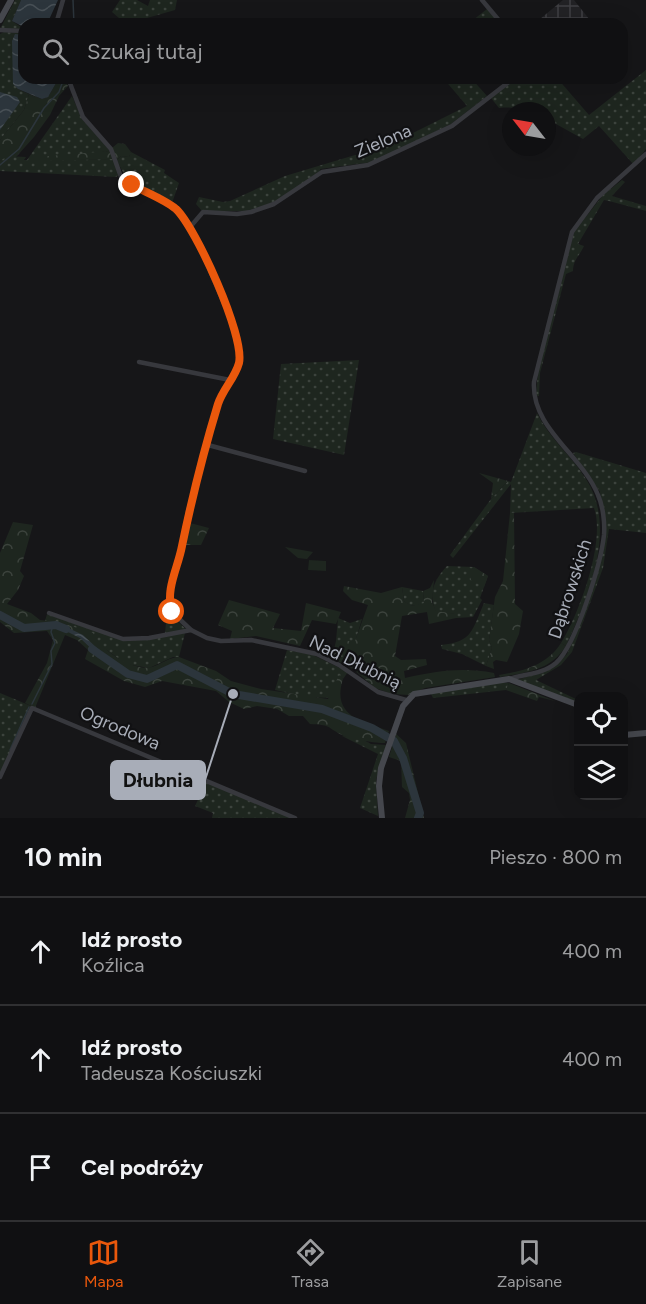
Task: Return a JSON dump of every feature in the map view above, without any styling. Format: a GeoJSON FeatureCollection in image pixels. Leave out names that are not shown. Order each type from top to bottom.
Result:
{"type":"FeatureCollection","features":[{"type":"Feature","properties":{"kind":"street"},"geometry":{"type":"LineString","coordinates":[[0,20],[11,0]]}},
{"type":"Feature","properties":{"kind":"street"},"geometry":{"type":"LineString","coordinates":[[58,18],[63,0]]}},
{"type":"Feature","properties":{"kind":"street"},"geometry":{"type":"LineString","coordinates":[[482,0],[497,18]]}},
{"type":"Feature","properties":{"kind":"street"},"geometry":{"type":"LineString","coordinates":[[0,30],[18,31]]}},
{"type":"Feature","properties":{"kind":"street"},"geometry":{"type":"LineString","coordinates":[[70,84],[83,117],[111,149],[121,177],[174,208],[190,226],[237,334],[239,362],[219,403],[188,510],[181,551],[169,591],[172,612],[191,630]]}},
{"type":"Feature","properties":{"kind":"street","name":"Zielona"},"geometry":{"type":"LineString","coordinates":[[190,226],[203,212],[237,214],[250,212],[274,204],[322,172],[368,165],[460,120],[506,84]]}},
{"type":"Feature","properties":{"kind":"street","name":"Dąbrowskich"},"geometry":{"type":"LineString","coordinates":[[406,700],[429,690],[509,679],[549,668],[565,653],[575,633],[599,559],[604,526],[599,495],[585,470],[543,421],[533,395],[534,382],[572,232],[597,198],[646,154]]}},
{"type":"Feature","properties":{"kind":"street"},"geometry":{"type":"LineString","coordinates":[[139,362],[230,380]]}},
{"type":"Feature","properties":{"kind":"street"},"geometry":{"type":"LineString","coordinates":[[208,445],[305,471]]}},
{"type":"Feature","properties":{"kind":"street"},"geometry":{"type":"LineString","coordinates":[[49,613],[123,639],[149,638],[191,630]]}},
{"type":"Feature","properties":{"kind":"street","name":"Nad Dłubnią"},"geometry":{"type":"LineString","coordinates":[[191,630],[221,641],[251,640],[317,654],[339,665],[378,692],[406,700]]}},
{"type":"Feature","properties":{"kind":"street"},"geometry":{"type":"LineString","coordinates":[[509,679],[574,703]]}},
{"type":"Feature","properties":{"kind":"street"},"geometry":{"type":"LineString","coordinates":[[382,818],[379,778],[392,732],[406,700]]}},
{"type":"Feature","properties":{"kind":"street","name":"Ogrodowa"},"geometry":{"type":"LineString","coordinates":[[0,777],[32,708],[295,818]]}},
{"type":"Feature","properties":{"kind":"street"},"geometry":{"type":"LineString","coordinates":[[628,736],[646,734]]}},
{"type":"Feature","properties":{"kind":"shaded area"},"geometry":{"type":"Polygon","coordinates":[[[563,0],[574,0],[588,18],[541,18],[563,0]]]}},
{"type":"Feature","properties":{"kind":"green space"},"geometry":{"type":"Polygon","coordinates":[[[15,0],[21,0],[12,21],[18,25],[18,29],[0,29],[15,0]]]}},
{"type":"Feature","properties":{"kind":"green space"},"geometry":{"type":"Polygon","coordinates":[[[120,0],[137,0],[148,6],[150,0],[177,0],[175,10],[147,18],[119,18],[112,12],[120,0]]]}},
{"type":"Feature","properties":{"kind":"green space"},"geometry":{"type":"Polygon","coordinates":[[[487,9],[495,18],[476,18],[487,9]]]}},
{"type":"Feature","properties":{"kind":"green space"},"geometry":{"type":"Polygon","coordinates":[[[18,33],[18,89],[29,94],[24,110],[0,140],[0,34],[18,33]]]}},
{"type":"Feature","properties":{"kind":"green space"},"geometry":{"type":"Polygon","coordinates":[[[646,70],[646,149],[634,165],[599,126],[583,139],[556,124],[556,102],[502,102],[502,108],[499,108],[491,98],[509,84],[562,84],[589,115],[646,70]]]}},
{"type":"Feature","properties":{"kind":"green space"},"geometry":{"type":"Polygon","coordinates":[[[56,84],[67,84],[68,86],[59,96],[50,115],[34,137],[16,157],[6,157],[0,161],[0,140],[24,110],[29,94],[42,99],[48,97],[56,84]]]}},
{"type":"Feature","properties":{"kind":"green space"},"geometry":{"type":"Polygon","coordinates":[[[448,84],[476,84],[487,96],[451,124],[373,162],[320,169],[321,172],[276,201],[252,211],[202,211],[196,204],[199,197],[223,202],[230,201],[285,176],[355,155],[369,155],[467,106],[448,84]]]}},
{"type":"Feature","properties":{"kind":"green space"},"geometry":{"type":"Polygon","coordinates":[[[72,96],[82,119],[110,151],[37,160],[113,159],[119,175],[116,177],[0,171],[0,161],[6,156],[26,157],[24,160],[27,160],[72,96]]]}},
{"type":"Feature","properties":{"kind":"green space"},"geometry":{"type":"Polygon","coordinates":[[[118,143],[125,144],[131,152],[129,157],[121,156],[117,160],[112,148],[118,143]]]}},
{"type":"Feature","properties":{"kind":"green space"},"geometry":{"type":"Polygon","coordinates":[[[110,151],[113,159],[37,161],[37,157],[110,151]]]}},
{"type":"Feature","properties":{"kind":"green space"},"geometry":{"type":"Polygon","coordinates":[[[131,152],[165,170],[164,173],[179,183],[172,203],[139,187],[126,176],[117,160],[121,156],[129,157],[131,152]]]}},
{"type":"Feature","properties":{"kind":"green space"},"geometry":{"type":"Polygon","coordinates":[[[622,180],[625,182],[612,196],[646,206],[646,211],[604,200],[578,244],[584,246],[575,261],[573,271],[566,274],[540,373],[539,396],[536,396],[538,372],[574,232],[603,195],[622,180]]]}},
{"type":"Feature","properties":{"kind":"green space"},"geometry":{"type":"Polygon","coordinates":[[[359,360],[344,455],[273,439],[281,364],[359,360]]]}},
{"type":"Feature","properties":{"kind":"green space"},"geometry":{"type":"Polygon","coordinates":[[[537,413],[586,479],[595,498],[599,519],[600,541],[596,563],[583,607],[566,646],[561,643],[583,596],[594,558],[597,522],[594,508],[510,513],[511,484],[453,558],[450,555],[491,499],[508,481],[511,482],[537,413]]]}},
{"type":"Feature","properties":{"kind":"green space"},"geometry":{"type":"Polygon","coordinates":[[[573,453],[646,473],[646,533],[609,529],[603,568],[572,652],[561,665],[536,680],[574,698],[574,701],[517,680],[551,669],[567,654],[576,634],[605,541],[600,492],[573,453]]]}},
{"type":"Feature","properties":{"kind":"green space"},"geometry":{"type":"Polygon","coordinates":[[[479,473],[508,481],[491,499],[493,483],[479,473]]]}},
{"type":"Feature","properties":{"kind":"green space"},"geometry":{"type":"Polygon","coordinates":[[[510,513],[514,513],[515,604],[523,611],[519,634],[507,662],[496,660],[493,662],[494,669],[486,666],[492,648],[489,640],[495,597],[503,581],[510,513]]]}},
{"type":"Feature","properties":{"kind":"green space"},"geometry":{"type":"Polygon","coordinates":[[[13,522],[33,525],[20,571],[24,576],[18,590],[7,604],[31,613],[40,620],[59,622],[93,633],[110,653],[127,663],[145,668],[179,657],[216,671],[231,681],[261,689],[328,699],[339,675],[343,679],[340,691],[345,709],[359,720],[389,731],[385,743],[344,736],[325,726],[310,724],[303,716],[289,716],[277,709],[257,706],[244,709],[229,702],[216,691],[162,681],[145,687],[124,681],[85,659],[88,650],[77,640],[65,635],[35,708],[25,703],[47,663],[53,640],[47,631],[14,633],[0,622],[0,553],[13,522]]]}},
{"type":"Feature","properties":{"kind":"green space"},"geometry":{"type":"Polygon","coordinates":[[[190,523],[209,528],[201,545],[185,545],[190,523]]]}},
{"type":"Feature","properties":{"kind":"green space"},"geometry":{"type":"Polygon","coordinates":[[[285,547],[313,552],[307,559],[298,558],[285,547]]]}},
{"type":"Feature","properties":{"kind":"green space"},"geometry":{"type":"Polygon","coordinates":[[[309,560],[326,561],[326,571],[308,570],[309,560]]]}},
{"type":"Feature","properties":{"kind":"green space"},"geometry":{"type":"Polygon","coordinates":[[[447,566],[474,567],[488,576],[480,598],[482,600],[473,617],[456,618],[455,614],[436,612],[433,599],[434,587],[447,566]]]}},
{"type":"Feature","properties":{"kind":"green space"},"geometry":{"type":"Polygon","coordinates":[[[474,567],[488,576],[484,587],[471,580],[469,572],[474,567]]]}},
{"type":"Feature","properties":{"kind":"green space"},"geometry":{"type":"Polygon","coordinates":[[[434,580],[432,602],[436,611],[456,614],[456,618],[429,624],[427,612],[402,616],[395,656],[401,660],[426,659],[427,665],[404,671],[405,678],[460,670],[494,673],[495,677],[425,688],[408,695],[392,694],[375,688],[353,669],[332,658],[336,641],[355,641],[368,605],[352,600],[343,591],[344,586],[381,593],[402,587],[404,601],[411,606],[424,603],[423,591],[430,588],[434,580]]]}},
{"type":"Feature","properties":{"kind":"green space"},"geometry":{"type":"Polygon","coordinates":[[[402,587],[423,591],[424,604],[410,606],[404,601],[402,587]]]}},
{"type":"Feature","properties":{"kind":"green space"},"geometry":{"type":"Polygon","coordinates":[[[229,600],[280,614],[273,628],[301,631],[306,603],[341,612],[336,624],[312,620],[300,646],[256,636],[230,639],[232,631],[218,625],[229,600]]]}},
{"type":"Feature","properties":{"kind":"green space"},"geometry":{"type":"Polygon","coordinates":[[[484,603],[494,605],[489,640],[492,648],[486,666],[462,654],[442,649],[441,645],[466,638],[474,627],[484,603]]]}},
{"type":"Feature","properties":{"kind":"green space"},"geometry":{"type":"Polygon","coordinates":[[[167,612],[186,629],[165,634],[167,612]]]}},
{"type":"Feature","properties":{"kind":"green space"},"geometry":{"type":"Polygon","coordinates":[[[47,614],[123,640],[185,633],[179,657],[173,657],[149,668],[126,664],[97,643],[45,621],[47,614]]]}},
{"type":"Feature","properties":{"kind":"green space"},"geometry":{"type":"Polygon","coordinates":[[[338,618],[350,623],[362,619],[355,642],[336,641],[338,618]]]}},
{"type":"Feature","properties":{"kind":"green space"},"geometry":{"type":"Polygon","coordinates":[[[561,643],[566,646],[560,654],[545,665],[528,672],[500,677],[499,675],[526,669],[542,662],[561,643]]]}},
{"type":"Feature","properties":{"kind":"green space"},"geometry":{"type":"Polygon","coordinates":[[[287,650],[313,655],[348,672],[343,679],[339,676],[331,698],[306,697],[275,690],[287,650]]]}},
{"type":"Feature","properties":{"kind":"green space"},"geometry":{"type":"Polygon","coordinates":[[[495,682],[509,683],[506,690],[433,698],[430,692],[495,682]]]}},
{"type":"Feature","properties":{"kind":"green space"},"geometry":{"type":"Polygon","coordinates":[[[509,683],[555,701],[539,697],[537,701],[506,690],[509,683]]]}},
{"type":"Feature","properties":{"kind":"green space"},"geometry":{"type":"Polygon","coordinates":[[[0,693],[31,706],[0,774],[0,693]]]}},
{"type":"Feature","properties":{"kind":"green space"},"geometry":{"type":"Polygon","coordinates":[[[396,734],[406,743],[424,818],[405,818],[410,800],[409,793],[402,787],[401,761],[389,757],[396,734]]]}},
{"type":"Feature","properties":{"kind":"green space"},"geometry":{"type":"Polygon","coordinates":[[[342,736],[360,738],[371,744],[386,745],[376,780],[378,816],[360,808],[378,754],[342,736]]]}},
{"type":"Feature","properties":{"kind":"green space"},"geometry":{"type":"Polygon","coordinates":[[[207,781],[292,818],[212,818],[213,813],[195,806],[207,781]]]}},
{"type":"Feature","properties":{"kind":"water"},"geometry":{"type":"Polygon","coordinates":[[[21,0],[58,0],[50,18],[18,18],[18,24],[12,21],[21,0]]]}},
{"type":"Feature","properties":{"kind":"water"},"geometry":{"type":"Polygon","coordinates":[[[15,34],[18,34],[18,84],[56,84],[48,97],[42,99],[18,89],[13,84],[12,41],[15,34]]]}},
{"type":"Feature","properties":{"kind":"water"},"geometry":{"type":"Polygon","coordinates":[[[0,92],[17,97],[20,102],[0,130],[0,92]]]}},
{"type":"Feature","properties":{"kind":"water"},"geometry":{"type":"Polygon","coordinates":[[[60,624],[83,635],[99,650],[98,655],[80,638],[58,627],[60,624]]]}},
{"type":"Feature","properties":{"kind":"waterway"},"geometry":{"type":"LineString","coordinates":[[73,0],[74,18]]}},
{"type":"Feature","properties":{"kind":"waterway"},"geometry":{"type":"LineString","coordinates":[[0,165],[19,149],[44,108],[59,92],[62,84]]}},
{"type":"Feature","properties":{"kind":"waterway"},"geometry":{"type":"LineString","coordinates":[[0,615],[24,628],[56,625],[66,629]]}},
{"type":"Feature","properties":{"kind":"waterway"},"geometry":{"type":"LineString","coordinates":[[32,704],[52,664],[51,651],[55,643],[51,632],[53,625]]}},
{"type":"Feature","properties":{"kind":"waterway"},"geometry":{"type":"LineString","coordinates":[[92,649],[128,674],[147,679],[177,665],[233,694],[322,709],[372,728],[394,741],[403,758],[420,813],[418,818]]}},
{"type":"Feature","properties":{"kind":"waterway"},"geometry":{"type":"LineString","coordinates":[[10,750],[29,707]]}},
{"type":"Feature","properties":{"kind":"place","name":"Dłubnia"},"geometry":{"type":"Point","coordinates":[233,694]}},
{"type":"Feature","properties":{"kind":"route"},"geometry":{"type":"LineString","coordinates":[[132,185],[174,208],[190,226],[233,320],[239,349],[239,362],[219,403],[188,510],[181,551],[169,591],[172,612]]}}]}
